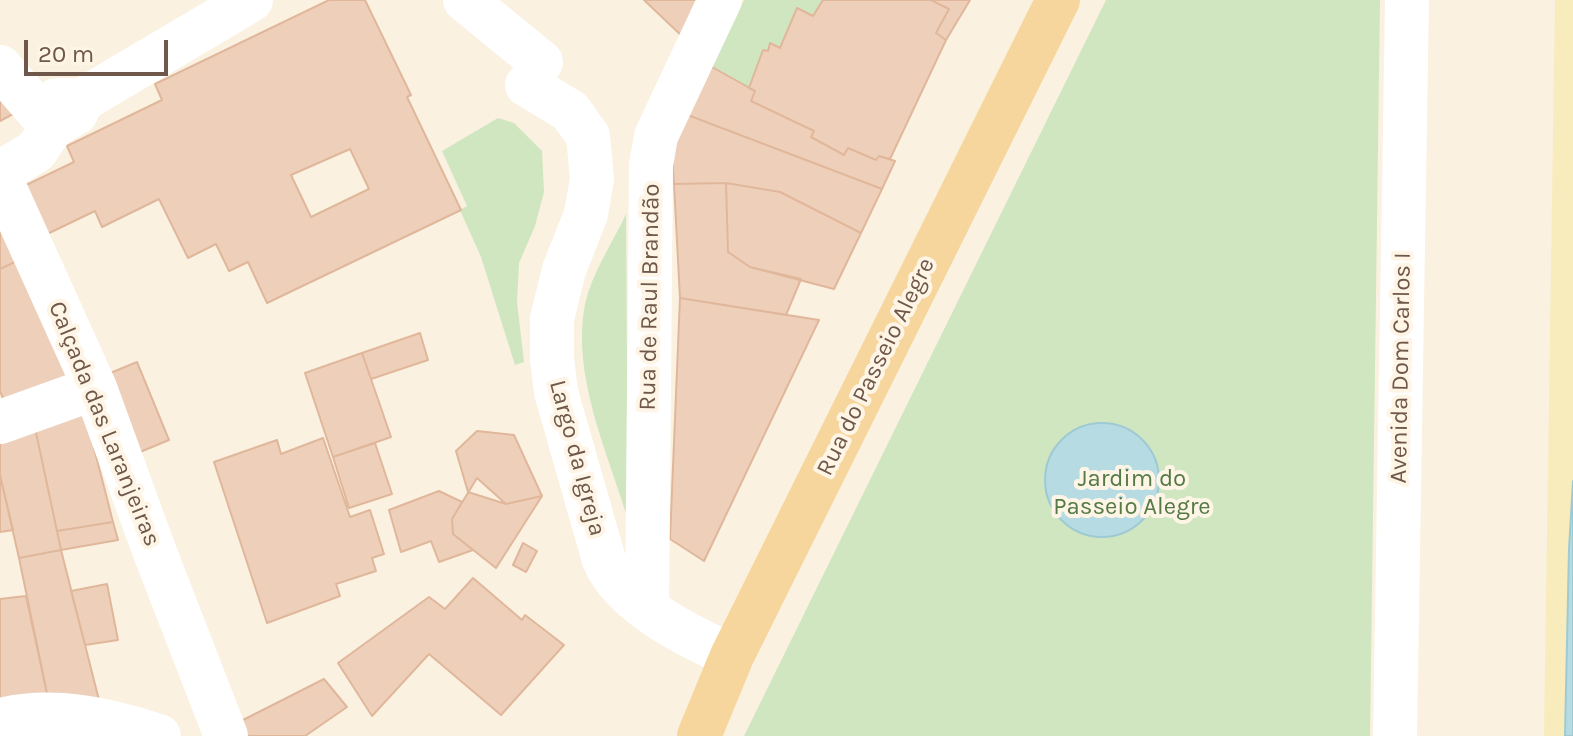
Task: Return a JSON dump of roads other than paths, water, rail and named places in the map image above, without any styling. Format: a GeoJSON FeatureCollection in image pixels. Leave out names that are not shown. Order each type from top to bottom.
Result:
{"type":"FeatureCollection","features":[{"type":"Feature","properties":{"kind":"main road","name":"Rua do Passeio Alegre"},"geometry":{"type":"LineString","coordinates":[[699,736],[732,656],[1058,0]]}},
{"type":"Feature","properties":{"kind":"street"},"geometry":{"type":"LineString","coordinates":[[0,67],[38,111],[56,100],[82,100],[251,0]]}},
{"type":"Feature","properties":{"kind":"street","name":"Largo da Igreja"},"geometry":{"type":"LineString","coordinates":[[465,0],[570,111],[588,136],[592,179],[586,214],[564,270],[552,319],[555,381],[610,575],[679,631],[732,656]]}},
{"type":"Feature","properties":{"kind":"street","name":"Rua de Raul Brandão"},"geometry":{"type":"LineString","coordinates":[[647,608],[651,165],[656,136],[720,0]]}},
{"type":"Feature","properties":{"kind":"street","name":"Avenida Dom Carlos I"},"geometry":{"type":"LineString","coordinates":[[1395,736],[1407,0]]}},
{"type":"Feature","properties":{"kind":"street","name":"Calçada das Laranjeiras"},"geometry":{"type":"LineString","coordinates":[[82,100],[76,113],[53,126],[36,151],[8,168],[2,182],[95,388],[159,565],[226,736]]}},
{"type":"Feature","properties":{"kind":"street"},"geometry":{"type":"LineString","coordinates":[[0,422],[95,388]]}},
{"type":"Feature","properties":{"kind":"street"},"geometry":{"type":"LineString","coordinates":[[0,720],[49,713],[132,727],[159,736]]}},
{"type":"Feature","properties":{"kind":"water"},"geometry":{"type":"Polygon","coordinates":[[[1102,423],[1124,428],[1142,440],[1154,458],[1159,480],[1154,502],[1142,520],[1124,532],[1102,537],[1080,532],[1062,520],[1050,502],[1045,480],[1050,458],[1062,440],[1080,428],[1102,423]]]}},
{"type":"Feature","properties":{"kind":"water"},"geometry":{"type":"Polygon","coordinates":[[[1573,481],[1573,736],[1565,736],[1569,549],[1573,481]]]}},
{"type":"Feature","properties":{"kind":"park label","name":"Jardim do Passeio Alegre"},"geometry":{"type":"Point","coordinates":[1132,493]}}]}
